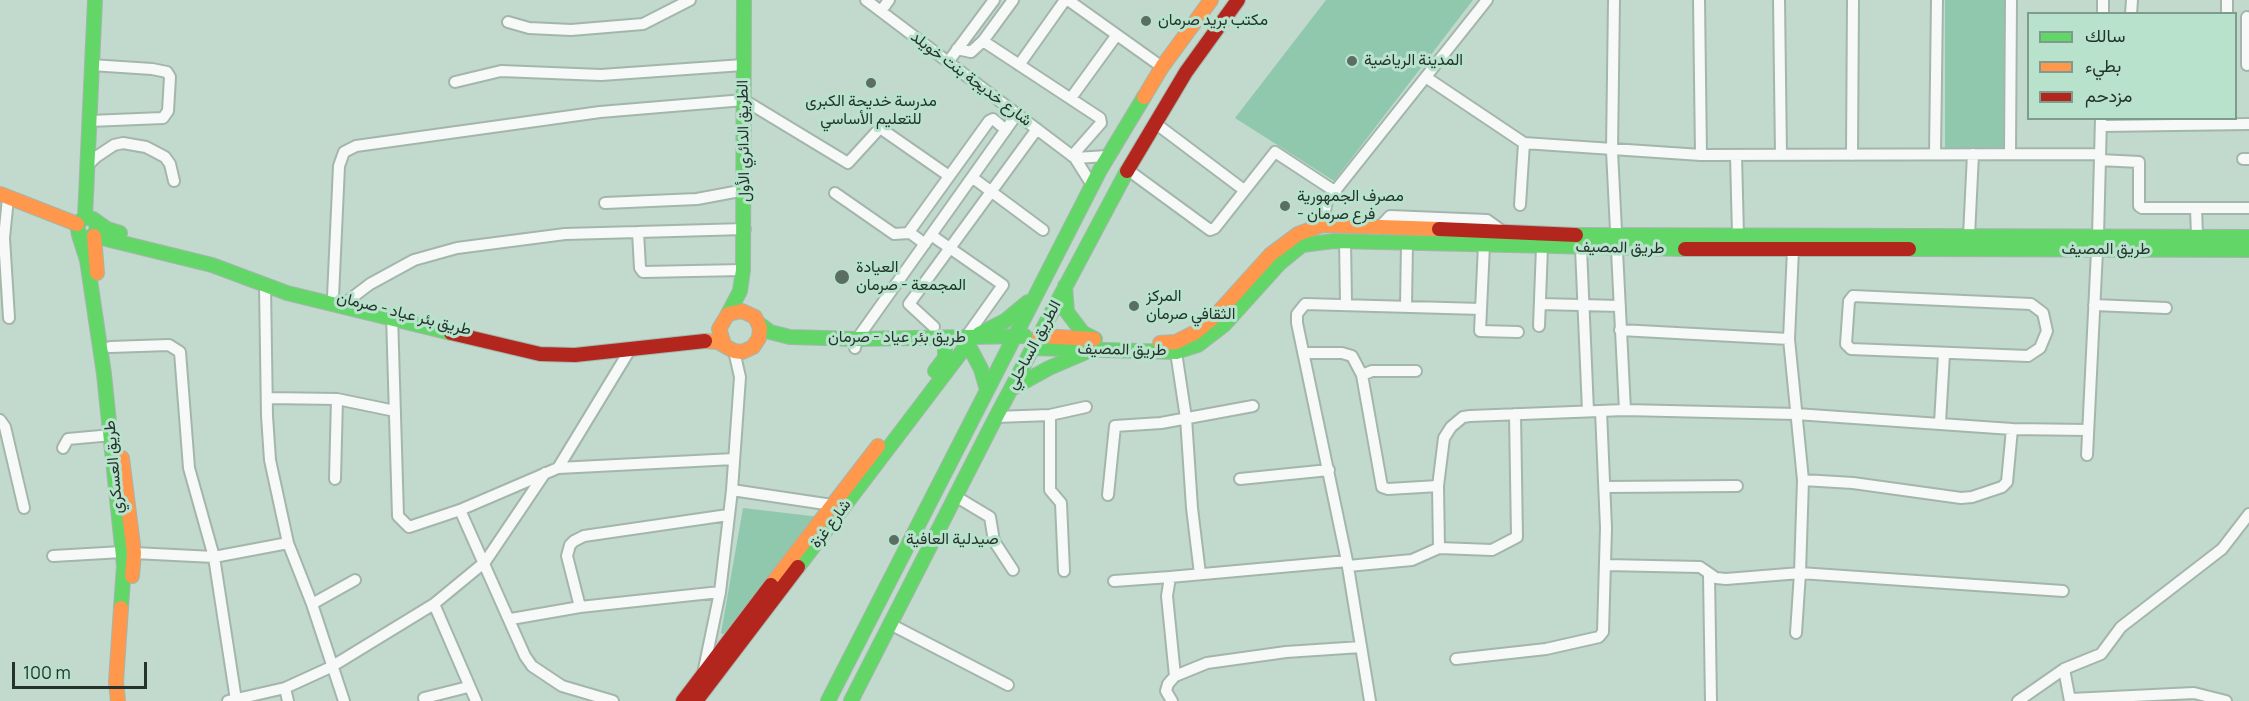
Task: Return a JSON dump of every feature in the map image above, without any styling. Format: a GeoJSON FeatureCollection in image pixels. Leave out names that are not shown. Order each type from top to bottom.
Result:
{"type":"FeatureCollection","features":[{"type":"Feature","properties":{"kind":"main road"},"geometry":{"type":"LineString","coordinates":[[84,224],[95,0]]}},
{"type":"Feature","properties":{"kind":"main road","name":"الطريق الدائري الأول"},"geometry":{"type":"LineString","coordinates":[[743,276],[745,229],[744,0]]}},
{"type":"Feature","properties":{"kind":"main road","name":"الطريق الساحلي"},"geometry":{"type":"LineString","coordinates":[[828,701],[1092,185],[1162,67],[1211,0]]}},
{"type":"Feature","properties":{"kind":"main road","name":"الطريق الساحلي"},"geometry":{"type":"LineString","coordinates":[[851,701],[996,417],[1128,170],[1186,72],[1238,0]]}},
{"type":"Feature","properties":{"kind":"main road","name":"طريق بئر عياد - صرمان"},"geometry":{"type":"LineString","coordinates":[[4,196],[84,224],[215,258],[266,279],[540,354],[575,355],[699,340],[729,348]]}},
{"type":"Feature","properties":{"kind":"main road","name":"طريق العسكري"},"geometry":{"type":"LineString","coordinates":[[118,701],[116,682],[124,566],[128,552],[87,260],[84,224],[97,228],[94,236],[110,347],[128,552],[124,662],[126,701]]}},
{"type":"Feature","properties":{"kind":"main road","name":"طريق المصيف"},"geometry":{"type":"LineString","coordinates":[[1036,342],[1093,344],[1176,342],[1188,337],[1215,316],[1270,255],[1298,234],[1322,225],[1505,233],[1615,243],[1793,249],[2249,250]]}},
{"type":"Feature","properties":{"kind":"main road","name":"طريق المصيف"},"geometry":{"type":"LineString","coordinates":[[1093,344],[1176,352],[1198,345],[1209,338],[1280,263],[1302,245],[1345,241],[1581,248],[1615,243],[1738,235],[2249,237]]}},
{"type":"Feature","properties":{"kind":"main road","name":"طريق بئر عياد - صرمان"},"geometry":{"type":"LineString","coordinates":[[94,236],[212,266],[266,286],[532,346],[556,349],[705,332],[724,319]]}},
{"type":"Feature","properties":{"kind":"main road"},"geometry":{"type":"LineString","coordinates":[[743,276],[760,333],[752,348],[729,348],[719,334],[743,276]]}},
{"type":"Feature","properties":{"kind":"main road"},"geometry":{"type":"LineString","coordinates":[[1011,389],[1093,344],[1073,324],[1064,299],[1065,286]]}},
{"type":"Feature","properties":{"kind":"main road"},"geometry":{"type":"LineString","coordinates":[[987,390],[981,369],[967,343],[1005,321],[1034,296]]}},
{"type":"Feature","properties":{"kind":"main road"},"geometry":{"type":"LineString","coordinates":[[724,319],[742,311],[757,320]]}},
{"type":"Feature","properties":{"kind":"main road","name":"طريق بئر عياد - صرمان"},"geometry":{"type":"LineString","coordinates":[[757,320],[770,332],[783,336],[856,344],[945,346],[967,343]]}},
{"type":"Feature","properties":{"kind":"main road","name":"طريق بئر عياد - صرمان"},"geometry":{"type":"LineString","coordinates":[[752,348],[856,344],[1036,342]]}},
{"type":"Feature","properties":{"kind":"main road","name":"شارع غزة"},"geometry":{"type":"LineString","coordinates":[[683,701],[705,680],[967,343]]}},
{"type":"Feature","properties":{"kind":"main road","name":"شارع غزة"},"geometry":{"type":"LineString","coordinates":[[696,701],[705,680],[832,505],[945,358],[945,346]]}},
{"type":"Feature","properties":{"kind":"street"},"geometry":{"type":"LineString","coordinates":[[508,22],[545,30],[643,24],[661,17],[690,0]]}},
{"type":"Feature","properties":{"kind":"street","name":"شارع خديجة بنت خويلد"},"geometry":{"type":"LineString","coordinates":[[866,0],[1074,157]]}},
{"type":"Feature","properties":{"kind":"street"},"geometry":{"type":"LineString","coordinates":[[881,11],[889,0]]}},
{"type":"Feature","properties":{"kind":"street"},"geometry":{"type":"LineString","coordinates":[[948,62],[994,0]]}},
{"type":"Feature","properties":{"kind":"street"},"geometry":{"type":"LineString","coordinates":[[957,49],[970,53],[983,41],[1013,0]]}},
{"type":"Feature","properties":{"kind":"street"},"geometry":{"type":"LineString","coordinates":[[1019,65],[1066,0],[1162,67]]}},
{"type":"Feature","properties":{"kind":"street"},"geometry":{"type":"LineString","coordinates":[[1322,225],[1325,205],[1487,0]]}},
{"type":"Feature","properties":{"kind":"street"},"geometry":{"type":"LineString","coordinates":[[1614,0],[1612,151],[1625,410]]}},
{"type":"Feature","properties":{"kind":"street"},"geometry":{"type":"LineString","coordinates":[[1700,0],[1701,155]]}},
{"type":"Feature","properties":{"kind":"street"},"geometry":{"type":"LineString","coordinates":[[1779,0],[1781,155]]}},
{"type":"Feature","properties":{"kind":"street"},"geometry":{"type":"LineString","coordinates":[[1852,0],[1852,155]]}},
{"type":"Feature","properties":{"kind":"street"},"geometry":{"type":"LineString","coordinates":[[1935,154],[1937,0]]}},
{"type":"Feature","properties":{"kind":"street"},"geometry":{"type":"LineString","coordinates":[[2010,154],[2012,0]]}},
{"type":"Feature","properties":{"kind":"street"},"geometry":{"type":"LineString","coordinates":[[2247,64],[2248,17]]}},
{"type":"Feature","properties":{"kind":"street"},"geometry":{"type":"LineString","coordinates":[[1071,98],[1116,36]]}},
{"type":"Feature","properties":{"kind":"street"},"geometry":{"type":"LineString","coordinates":[[983,41],[1071,98],[1101,121],[1074,157]]}},
{"type":"Feature","properties":{"kind":"street"},"geometry":{"type":"LineString","coordinates":[[89,121],[163,118],[168,111],[170,77],[167,72],[152,69],[91,65]]}},
{"type":"Feature","properties":{"kind":"street"},"geometry":{"type":"LineString","coordinates":[[455,82],[501,71],[601,75],[743,65]]}},
{"type":"Feature","properties":{"kind":"street"},"geometry":{"type":"LineString","coordinates":[[1427,78],[1524,143],[1612,151],[1701,155],[2010,154],[2100,157],[2139,162],[2139,206],[2142,208],[2249,208]]}},
{"type":"Feature","properties":{"kind":"street"},"geometry":{"type":"LineString","coordinates":[[333,297],[339,166],[344,152],[349,147],[600,112],[744,100],[848,163],[880,128],[949,176]]}},
{"type":"Feature","properties":{"kind":"street"},"geometry":{"type":"LineString","coordinates":[[856,344],[1017,114]]}},
{"type":"Feature","properties":{"kind":"street"},"geometry":{"type":"LineString","coordinates":[[909,233],[991,119],[1006,130]]}},
{"type":"Feature","properties":{"kind":"street"},"geometry":{"type":"LineString","coordinates":[[2098,236],[2101,122],[2249,124]]}},
{"type":"Feature","properties":{"kind":"street"},"geometry":{"type":"LineString","coordinates":[[1155,123],[1244,190]]}},
{"type":"Feature","properties":{"kind":"street"},"geometry":{"type":"LineString","coordinates":[[934,327],[909,304],[1037,129]]}},
{"type":"Feature","properties":{"kind":"street"},"geometry":{"type":"LineString","coordinates":[[87,166],[114,145],[123,143],[146,147],[165,157],[170,164],[174,181]]}},
{"type":"Feature","properties":{"kind":"street"},"geometry":{"type":"LineString","coordinates":[[1520,205],[1524,143]]}},
{"type":"Feature","properties":{"kind":"street"},"geometry":{"type":"LineString","coordinates":[[1128,170],[1210,230],[1215,228],[1277,152],[1335,192]]}},
{"type":"Feature","properties":{"kind":"street"},"geometry":{"type":"LineString","coordinates":[[1969,236],[1972,154]]}},
{"type":"Feature","properties":{"kind":"street"},"geometry":{"type":"LineString","coordinates":[[1736,155],[1738,235]]}},
{"type":"Feature","properties":{"kind":"street"},"geometry":{"type":"LineString","coordinates":[[1074,157],[1108,156]]}},
{"type":"Feature","properties":{"kind":"street"},"geometry":{"type":"LineString","coordinates":[[1074,157],[1092,185]]}},
{"type":"Feature","properties":{"kind":"street"},"geometry":{"type":"LineString","coordinates":[[973,178],[1043,230]]}},
{"type":"Feature","properties":{"kind":"street"},"geometry":{"type":"LineString","coordinates":[[604,203],[697,199],[745,190]]}},
{"type":"Feature","properties":{"kind":"street"},"geometry":{"type":"LineString","coordinates":[[835,193],[894,234],[909,233],[950,249],[1003,285],[967,343]]}},
{"type":"Feature","properties":{"kind":"street"},"geometry":{"type":"LineString","coordinates":[[4,196],[9,318]]}},
{"type":"Feature","properties":{"kind":"street"},"geometry":{"type":"LineString","coordinates":[[2196,208],[2197,236]]}},
{"type":"Feature","properties":{"kind":"street"},"geometry":{"type":"LineString","coordinates":[[349,300],[370,284],[414,260],[457,248],[565,234],[745,229]]}},
{"type":"Feature","properties":{"kind":"street"},"geometry":{"type":"LineString","coordinates":[[638,232],[640,268],[643,272],[743,276]]}},
{"type":"Feature","properties":{"kind":"street"},"geometry":{"type":"LineString","coordinates":[[1345,241],[1346,303]]}},
{"type":"Feature","properties":{"kind":"street"},"geometry":{"type":"LineString","coordinates":[[1406,306],[1407,243]]}},
{"type":"Feature","properties":{"kind":"street"},"geometry":{"type":"LineString","coordinates":[[1484,245],[1481,331],[1518,332]]}},
{"type":"Feature","properties":{"kind":"street"},"geometry":{"type":"LineString","coordinates":[[1539,326],[1542,247]]}},
{"type":"Feature","properties":{"kind":"street"},"geometry":{"type":"LineString","coordinates":[[1581,248],[1588,411]]}},
{"type":"Feature","properties":{"kind":"street"},"geometry":{"type":"LineString","coordinates":[[1793,249],[1789,339],[1803,480],[1796,633]]}},
{"type":"Feature","properties":{"kind":"street"},"geometry":{"type":"LineString","coordinates":[[2087,455],[2097,251]]}},
{"type":"Feature","properties":{"kind":"street"},"geometry":{"type":"LineString","coordinates":[[266,286],[270,460],[288,543],[312,604],[344,701]]}},
{"type":"Feature","properties":{"kind":"street"},"geometry":{"type":"LineString","coordinates":[[1853,296],[2031,304],[2043,313],[2047,331],[2040,348],[2034,354],[1944,354],[1849,348],[1846,344],[1849,301],[1853,296]]}},
{"type":"Feature","properties":{"kind":"street"},"geometry":{"type":"LineString","coordinates":[[1370,701],[1329,470],[1297,323],[1300,307],[1305,303],[1346,303],[1481,309]]}},
{"type":"Feature","properties":{"kind":"street"},"geometry":{"type":"LineString","coordinates":[[1540,304],[1620,306]]}},
{"type":"Feature","properties":{"kind":"street"},"geometry":{"type":"LineString","coordinates":[[2094,305],[2166,308]]}},
{"type":"Feature","properties":{"kind":"street"},"geometry":{"type":"LineString","coordinates":[[392,315],[400,521],[409,527],[460,510],[558,468],[734,459]]}},
{"type":"Feature","properties":{"kind":"street"},"geometry":{"type":"LineString","coordinates":[[1620,330],[1789,339]]}},
{"type":"Feature","properties":{"kind":"street"},"geometry":{"type":"LineString","coordinates":[[110,347],[169,345],[180,352],[189,468],[214,557],[232,701],[285,688],[331,667],[434,604],[485,562],[546,473]]}},
{"type":"Feature","properties":{"kind":"street"},"geometry":{"type":"LineString","coordinates":[[558,468],[631,347]]}},
{"type":"Feature","properties":{"kind":"street"},"geometry":{"type":"LineString","coordinates":[[729,348],[740,376]]}},
{"type":"Feature","properties":{"kind":"street"},"geometry":{"type":"LineString","coordinates":[[705,680],[720,592],[732,490],[740,376],[752,348]]}},
{"type":"Feature","properties":{"kind":"street"},"geometry":{"type":"LineString","coordinates":[[1176,352],[1186,418],[1191,508],[1200,574]]}},
{"type":"Feature","properties":{"kind":"street"},"geometry":{"type":"LineString","coordinates":[[1305,353],[1349,354],[1362,375],[1382,487],[1388,489],[1438,486]]}},
{"type":"Feature","properties":{"kind":"street"},"geometry":{"type":"LineString","coordinates":[[1940,423],[1944,354]]}},
{"type":"Feature","properties":{"kind":"street"},"geometry":{"type":"LineString","coordinates":[[1362,375],[1372,371],[1416,371]]}},
{"type":"Feature","properties":{"kind":"street"},"geometry":{"type":"LineString","coordinates":[[267,398],[337,399],[395,411]]}},
{"type":"Feature","properties":{"kind":"street"},"geometry":{"type":"LineString","coordinates":[[335,479],[337,399]]}},
{"type":"Feature","properties":{"kind":"street"},"geometry":{"type":"LineString","coordinates":[[1107,495],[1115,426],[1186,418],[1253,406]]}},
{"type":"Feature","properties":{"kind":"street"},"geometry":{"type":"LineString","coordinates":[[996,417],[1050,416],[1086,407]]}},
{"type":"Feature","properties":{"kind":"street"},"geometry":{"type":"LineString","coordinates":[[1439,548],[1438,486],[1444,438],[1450,427],[1462,417],[1625,410],[1796,414],[2013,429],[2088,430]]}},
{"type":"Feature","properties":{"kind":"street"},"geometry":{"type":"LineString","coordinates":[[1456,658],[1538,650],[1602,635],[1606,565],[1601,411]]}},
{"type":"Feature","properties":{"kind":"street"},"geometry":{"type":"LineString","coordinates":[[1114,581],[1412,560],[1439,548],[1492,550],[1517,537],[1515,414]]}},
{"type":"Feature","properties":{"kind":"street"},"geometry":{"type":"LineString","coordinates":[[1050,416],[1050,490],[1061,503],[1064,571]]}},
{"type":"Feature","properties":{"kind":"street"},"geometry":{"type":"LineString","coordinates":[[0,420],[5,427],[24,508]]}},
{"type":"Feature","properties":{"kind":"street"},"geometry":{"type":"LineString","coordinates":[[1803,480],[1853,483],[1961,498],[1972,497],[2002,487],[2007,482],[2013,429]]}},
{"type":"Feature","properties":{"kind":"street"},"geometry":{"type":"LineString","coordinates":[[63,448],[68,439],[112,435]]}},
{"type":"Feature","properties":{"kind":"street"},"geometry":{"type":"LineString","coordinates":[[1240,479],[1329,470]]}},
{"type":"Feature","properties":{"kind":"street"},"geometry":{"type":"LineString","coordinates":[[1605,487],[1737,486]]}},
{"type":"Feature","properties":{"kind":"street"},"geometry":{"type":"LineString","coordinates":[[732,490],[832,505]]}},
{"type":"Feature","properties":{"kind":"street"},"geometry":{"type":"LineString","coordinates":[[956,496],[990,517],[994,541],[1013,570]]}},
{"type":"Feature","properties":{"kind":"street"},"geometry":{"type":"LineString","coordinates":[[460,510],[511,619],[525,656],[532,666],[562,686],[612,701]]}},
{"type":"Feature","properties":{"kind":"street"},"geometry":{"type":"LineString","coordinates":[[2018,701],[2064,669],[2101,654],[2121,627],[2245,532],[2249,514]]}},
{"type":"Feature","properties":{"kind":"street"},"geometry":{"type":"LineString","coordinates":[[580,607],[567,556],[570,545],[574,541],[584,536],[728,515]]}},
{"type":"Feature","properties":{"kind":"street"},"geometry":{"type":"LineString","coordinates":[[53,556],[128,552],[214,557],[288,543]]}},
{"type":"Feature","properties":{"kind":"street"},"geometry":{"type":"LineString","coordinates":[[1606,565],[1700,567],[1709,575],[1726,579],[1800,573],[2063,591]]}},
{"type":"Feature","properties":{"kind":"street"},"geometry":{"type":"LineString","coordinates":[[1709,575],[1711,701]]}},
{"type":"Feature","properties":{"kind":"street"},"geometry":{"type":"LineString","coordinates":[[1170,578],[1167,596],[1175,676]]}},
{"type":"Feature","properties":{"kind":"street"},"geometry":{"type":"LineString","coordinates":[[312,604],[355,580]]}},
{"type":"Feature","properties":{"kind":"street"},"geometry":{"type":"LineString","coordinates":[[511,619],[580,607],[720,592]]}},
{"type":"Feature","properties":{"kind":"street"},"geometry":{"type":"LineString","coordinates":[[434,604],[476,701]]}},
{"type":"Feature","properties":{"kind":"street"},"geometry":{"type":"LineString","coordinates":[[890,624],[1008,685]]}},
{"type":"Feature","properties":{"kind":"street"},"geometry":{"type":"LineString","coordinates":[[1172,701],[1166,691],[1168,684],[1175,676],[1221,660],[1361,646]]}},
{"type":"Feature","properties":{"kind":"street"},"geometry":{"type":"LineString","coordinates":[[2064,669],[2070,700],[2194,693],[2226,701]]}},
{"type":"Feature","properties":{"kind":"street"},"geometry":{"type":"LineString","coordinates":[[424,698],[468,687]]}},
{"type":"Feature","properties":{"kind":"street"},"geometry":{"type":"LineString","coordinates":[[285,688],[288,701]]}},
{"type":"Feature","properties":{"kind":"green space","name":"المدينة الرياضية"},"geometry":{"type":"Polygon","coordinates":[[[1326,0],[1473,0],[1334,181],[1235,118],[1326,0]]]}},
{"type":"Feature","properties":{"kind":"green space"},"geometry":{"type":"Polygon","coordinates":[[[1945,0],[2006,0],[2006,155],[1945,154],[1945,0]]]}},
{"type":"Feature","properties":{"kind":"green space"},"geometry":{"type":"Polygon","coordinates":[[[743,508],[820,517],[729,637],[721,633],[743,508]]]}},
{"type":"Feature","properties":{"kind":"traffic: fast"},"geometry":{"type":"LineString","coordinates":[[85,217],[95,0]]}},
{"type":"Feature","properties":{"kind":"traffic: fast"},"geometry":{"type":"LineString","coordinates":[[728,314],[740,291],[743,270],[744,0]]}},
{"type":"Feature","properties":{"kind":"traffic: fast"},"geometry":{"type":"LineString","coordinates":[[828,701],[1100,170],[1144,97]]}},
{"type":"Feature","properties":{"kind":"traffic: fast"},"geometry":{"type":"LineString","coordinates":[[851,701],[996,417],[1127,171]]}},
{"type":"Feature","properties":{"kind":"traffic: fast"},"geometry":{"type":"LineString","coordinates":[[95,221],[97,228],[94,236],[86,238],[79,235],[77,224],[85,217],[93,219],[107,229],[120,233]]}},
{"type":"Feature","properties":{"kind":"traffic: fast"},"geometry":{"type":"LineString","coordinates":[[79,235],[87,260],[104,374],[124,566],[121,608]]}},
{"type":"Feature","properties":{"kind":"traffic: fast"},"geometry":{"type":"LineString","coordinates":[[1576,235],[2249,237]]}},
{"type":"Feature","properties":{"kind":"traffic: fast"},"geometry":{"type":"LineString","coordinates":[[94,236],[212,265],[287,293],[451,333]]}},
{"type":"Feature","properties":{"kind":"traffic: fast"},"geometry":{"type":"LineString","coordinates":[[1032,348],[1176,352],[1198,345],[1224,325],[1280,263],[1302,245],[1334,241],[1685,249]]}},
{"type":"Feature","properties":{"kind":"traffic: fast"},"geometry":{"type":"LineString","coordinates":[[1909,249],[2249,250]]}},
{"type":"Feature","properties":{"kind":"traffic: fast"},"geometry":{"type":"LineString","coordinates":[[1065,286],[1067,312],[1083,333],[1095,339]]}},
{"type":"Feature","properties":{"kind":"traffic: fast"},"geometry":{"type":"LineString","coordinates":[[979,334],[1005,321],[1028,302]]}},
{"type":"Feature","properties":{"kind":"traffic: fast"},"geometry":{"type":"LineString","coordinates":[[758,323],[770,332],[790,337],[857,339],[1025,336]]}},
{"type":"Feature","properties":{"kind":"traffic: fast"},"geometry":{"type":"LineString","coordinates":[[935,371],[945,358],[945,346]]}},
{"type":"Feature","properties":{"kind":"traffic: fast"},"geometry":{"type":"LineString","coordinates":[[798,567],[966,346]]}},
{"type":"Feature","properties":{"kind":"traffic: fast"},"geometry":{"type":"LineString","coordinates":[[969,346],[981,369],[987,390]]}},
{"type":"Feature","properties":{"kind":"traffic: fast"},"geometry":{"type":"LineString","coordinates":[[1011,389],[1049,368],[1091,350]]}},
{"type":"Feature","properties":{"kind":"traffic: slow"},"geometry":{"type":"LineString","coordinates":[[1144,97],[1162,67],[1211,0]]}},
{"type":"Feature","properties":{"kind":"traffic: slow"},"geometry":{"type":"LineString","coordinates":[[0,194],[77,224]]}},
{"type":"Feature","properties":{"kind":"traffic: slow"},"geometry":{"type":"LineString","coordinates":[[1160,343],[1176,342],[1196,332],[1215,316],[1270,255],[1298,234],[1322,225],[1439,229]]}},
{"type":"Feature","properties":{"kind":"traffic: slow"},"geometry":{"type":"LineString","coordinates":[[94,236],[97,273]]}},
{"type":"Feature","properties":{"kind":"traffic: slow"},"geometry":{"type":"LineString","coordinates":[[705,341],[718,342],[734,351],[742,352],[753,347],[759,338],[760,328],[755,317],[742,311],[728,314],[719,329],[724,344]]}},
{"type":"Feature","properties":{"kind":"traffic: slow"},"geometry":{"type":"LineString","coordinates":[[1039,336],[1094,339]]}},
{"type":"Feature","properties":{"kind":"traffic: slow"},"geometry":{"type":"LineString","coordinates":[[771,585],[878,446]]}},
{"type":"Feature","properties":{"kind":"traffic: slow"},"geometry":{"type":"LineString","coordinates":[[122,458],[134,553],[132,576]]}},
{"type":"Feature","properties":{"kind":"traffic: slow"},"geometry":{"type":"LineString","coordinates":[[118,701],[116,682],[121,608]]}},
{"type":"Feature","properties":{"kind":"traffic: jam"},"geometry":{"type":"LineString","coordinates":[[1127,171],[1186,72],[1238,0]]}},
{"type":"Feature","properties":{"kind":"traffic: jam"},"geometry":{"type":"LineString","coordinates":[[1439,229],[1576,235]]}},
{"type":"Feature","properties":{"kind":"traffic: jam"},"geometry":{"type":"LineString","coordinates":[[1685,249],[1909,249]]}},
{"type":"Feature","properties":{"kind":"traffic: jam"},"geometry":{"type":"LineString","coordinates":[[451,333],[540,354],[575,355],[705,341]]}},
{"type":"Feature","properties":{"kind":"traffic: jam"},"geometry":{"type":"LineString","coordinates":[[696,701],[798,567]]}},
{"type":"Feature","properties":{"kind":"traffic: jam"},"geometry":{"type":"LineString","coordinates":[[683,701],[771,585]]}},
{"type":"Feature","properties":{"kind":"place","name":"مكتب بريد صرمان"},"geometry":{"type":"Point","coordinates":[1146,21]}},
{"type":"Feature","properties":{"kind":"place","name":"المدينة الرياضية"},"geometry":{"type":"Point","coordinates":[1352,61]}},
{"type":"Feature","properties":{"kind":"place","name":"مدرسة خديجة الكبرى للتعليم الأساسي"},"geometry":{"type":"Point","coordinates":[871,83]}},
{"type":"Feature","properties":{"kind":"place","name":"مصرف الجمهورية - فرع صرمان"},"geometry":{"type":"Point","coordinates":[1285,206]}},
{"type":"Feature","properties":{"kind":"place","name":"العيادة المجمعة - صرمان"},"geometry":{"type":"Point","coordinates":[842,277]}},
{"type":"Feature","properties":{"kind":"place","name":"المركز الثقافي صرمان"},"geometry":{"type":"Point","coordinates":[1134,306]}},
{"type":"Feature","properties":{"kind":"place","name":"صيدلية العافية"},"geometry":{"type":"Point","coordinates":[894,540]}}]}
